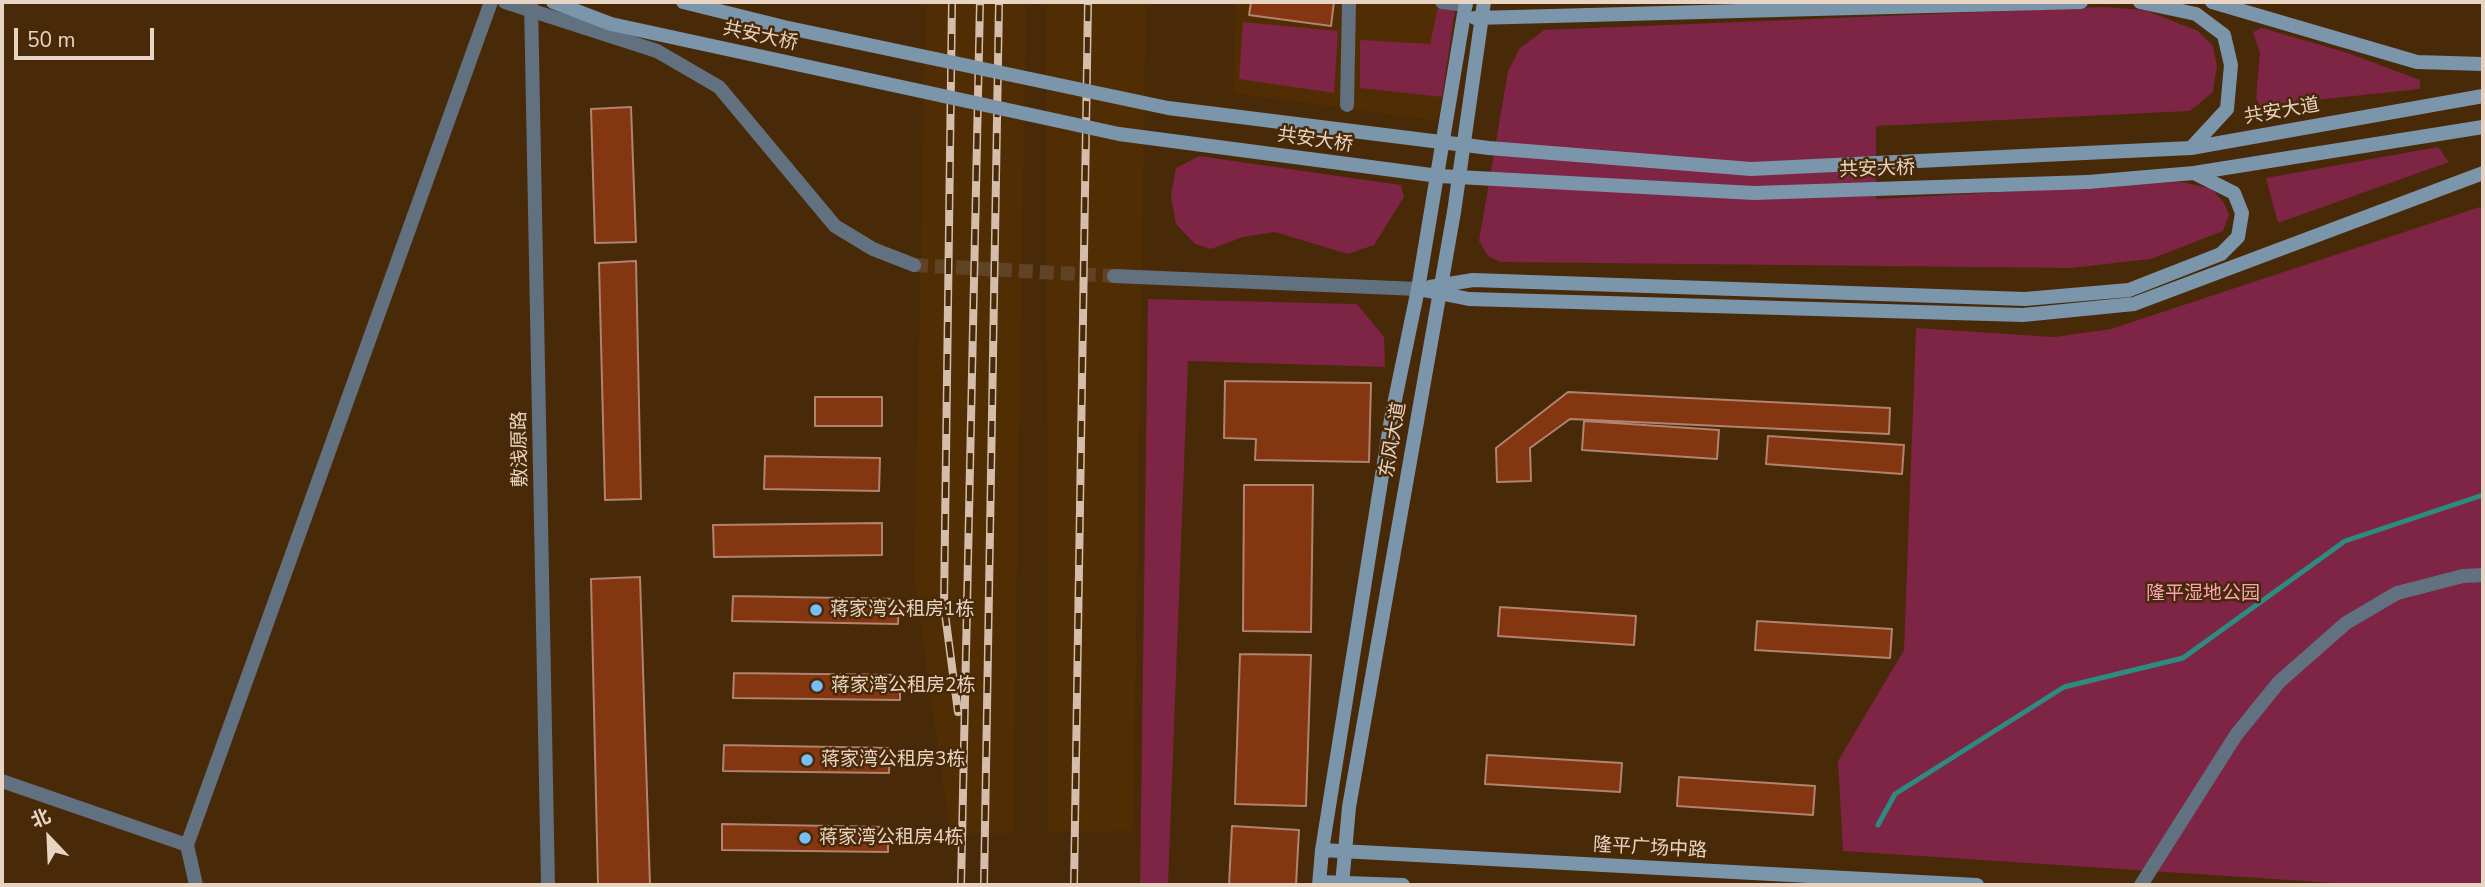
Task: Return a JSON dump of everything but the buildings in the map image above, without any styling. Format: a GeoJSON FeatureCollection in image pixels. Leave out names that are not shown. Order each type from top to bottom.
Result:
{"type":"FeatureCollection","features":[{"type":"Feature","properties":{"kind":"main road","name":"共安大桥"},"geometry":{"type":"LineString","coordinates":[[553,2],[611,24],[1119,134],[1439,176],[1754,193],[2088,182],[2194,173],[2483,127]]}},
{"type":"Feature","properties":{"kind":"main road","name":"共安大桥"},"geometry":{"type":"LineString","coordinates":[[683,2],[784,27],[1168,108],[1489,148],[1751,169],[2085,153]]}},
{"type":"Feature","properties":{"kind":"main road","name":"东风大道"},"geometry":{"type":"LineString","coordinates":[[1342,884],[1351,793],[1441,289],[1484,2]]}},
{"type":"Feature","properties":{"kind":"main road"},"geometry":{"type":"LineString","coordinates":[[1465,9],[1482,18],[2081,2]]}},
{"type":"Feature","properties":{"kind":"main road"},"geometry":{"type":"LineString","coordinates":[[2140,2],[2196,13],[2224,35],[2231,65],[2227,109],[2191,148]]}},
{"type":"Feature","properties":{"kind":"main road"},"geometry":{"type":"LineString","coordinates":[[2212,2],[2417,62],[2483,64]]}},
{"type":"Feature","properties":{"kind":"main road","name":"东风大道"},"geometry":{"type":"LineString","coordinates":[[1320,883],[1322,850],[1391,419],[1418,289],[1465,9]]}},
{"type":"Feature","properties":{"kind":"main road","name":"共安大道"},"geometry":{"type":"LineString","coordinates":[[2085,153],[2191,148],[2483,96]]}},
{"type":"Feature","properties":{"kind":"main road"},"geometry":{"type":"LineString","coordinates":[[1418,289],[1441,289],[1473,280],[2025,299],[2129,290],[2221,254],[2238,237],[2242,213],[2234,193],[2194,173]]}},
{"type":"Feature","properties":{"kind":"main road"},"geometry":{"type":"LineString","coordinates":[[1441,289],[1469,299],[2023,315],[2134,303],[2483,173]]}},
{"type":"Feature","properties":{"kind":"main road","name":"隆平广场中路"},"geometry":{"type":"LineString","coordinates":[[1322,850],[1977,885]]}},
{"type":"Feature","properties":{"kind":"main road"},"geometry":{"type":"LineString","coordinates":[[1320,883],[1404,885]]}},
{"type":"Feature","properties":{"kind":"street"},"geometry":{"type":"LineString","coordinates":[[196,885],[187,845],[491,2]]}},
{"type":"Feature","properties":{"kind":"street"},"geometry":{"type":"LineString","coordinates":[[505,2],[531,6],[657,51],[719,87],[835,226],[873,249],[914,265]]}},
{"type":"Feature","properties":{"kind":"street"},"geometry":{"type":"LineString","coordinates":[[1347,105],[1349,2]]}},
{"type":"Feature","properties":{"kind":"street"},"geometry":{"type":"LineString","coordinates":[[1442,2],[1465,9]]}},
{"type":"Feature","properties":{"kind":"street","name":"敷浅原路"},"geometry":{"type":"LineString","coordinates":[[531,6],[548,885]]}},
{"type":"Feature","properties":{"kind":"street"},"geometry":{"type":"LineString","coordinates":[[1114,276],[1418,289]]}},
{"type":"Feature","properties":{"kind":"street"},"geometry":{"type":"LineString","coordinates":[[2141,885],[2236,735],[2278,682],[2346,623],[2397,593],[2463,576],[2483,575]]}},
{"type":"Feature","properties":{"kind":"street"},"geometry":{"type":"LineString","coordinates":[[2,781],[187,845]]}},
{"type":"Feature","properties":{"kind":"shaded area"},"geometry":{"type":"Polygon","coordinates":[[[926,2],[1026,2],[1013,833],[950,833],[914,576],[926,2]]]}},
{"type":"Feature","properties":{"kind":"shaded area"},"geometry":{"type":"Polygon","coordinates":[[[1046,2],[1146,2],[1133,831],[1048,832],[1046,2]]]}},
{"type":"Feature","properties":{"kind":"shaded area"},"geometry":{"type":"Polygon","coordinates":[[[1236,2],[1457,2],[1438,121],[1233,93],[1236,2]]]}},
{"type":"Feature","properties":{"kind":"green space"},"geometry":{"type":"Polygon","coordinates":[[[1438,7],[1455,10],[1442,97],[1360,88],[1360,40],[1430,44],[1438,7]]]}},
{"type":"Feature","properties":{"kind":"green space"},"geometry":{"type":"Polygon","coordinates":[[[2103,7],[2145,10],[2198,31],[2213,46],[2217,66],[2213,92],[2190,111],[1876,126],[1876,199],[2182,182],[2212,189],[2224,203],[2229,215],[2223,231],[2151,259],[2071,268],[1500,262],[1488,256],[1479,241],[1508,71],[1520,48],[1544,30],[2103,7]]]}},
{"type":"Feature","properties":{"kind":"green space"},"geometry":{"type":"Polygon","coordinates":[[[1243,22],[1338,31],[1334,93],[1239,79],[1243,22]]]}},
{"type":"Feature","properties":{"kind":"green space"},"geometry":{"type":"Polygon","coordinates":[[[2262,28],[2348,53],[2420,80],[2420,89],[2260,106],[2256,98],[2260,53],[2253,32],[2262,28]]]}},
{"type":"Feature","properties":{"kind":"green space"},"geometry":{"type":"Polygon","coordinates":[[[2438,147],[2449,162],[2278,223],[2266,178],[2438,147]]]}},
{"type":"Feature","properties":{"kind":"green space"},"geometry":{"type":"Polygon","coordinates":[[[1199,156],[1401,185],[1404,197],[1374,245],[1348,254],[1275,232],[1243,237],[1211,249],[1195,244],[1176,224],[1171,196],[1176,168],[1199,156]]]}},
{"type":"Feature","properties":{"kind":"green space","name":"隆平湿地公园"},"geometry":{"type":"Polygon","coordinates":[[[2483,206],[2483,885],[2366,885],[1843,851],[1838,761],[1904,650],[1916,328],[2054,337],[2111,329],[2483,206]]]}},
{"type":"Feature","properties":{"kind":"green space"},"geometry":{"type":"Polygon","coordinates":[[[1148,299],[1357,304],[1384,337],[1385,367],[1188,361],[1168,885],[1140,885],[1148,299]]]}},
{"type":"Feature","properties":{"kind":"waterway"},"geometry":{"type":"LineString","coordinates":[[1878,825],[1895,794],[2064,687],[2183,658],[2345,541],[2483,495]]}},
{"type":"Feature","properties":{"kind":"tunnel"},"geometry":{"type":"LineString","coordinates":[[914,265],[1114,276]]}},
{"type":"Feature","properties":{"kind":"railway"},"geometry":{"type":"LineString","coordinates":[[952,2],[944,606],[958,712]]}},
{"type":"Feature","properties":{"kind":"railway"},"geometry":{"type":"LineString","coordinates":[[961,885],[980,2]]}},
{"type":"Feature","properties":{"kind":"railway"},"geometry":{"type":"LineString","coordinates":[[984,885],[999,2]]}},
{"type":"Feature","properties":{"kind":"railway"},"geometry":{"type":"LineString","coordinates":[[1074,885],[1088,2]]}},
{"type":"Feature","properties":{"kind":"place","name":"蒋家湾公租房1栋"},"geometry":{"type":"Point","coordinates":[816,610]}},
{"type":"Feature","properties":{"kind":"place","name":"蒋家湾公租房2栋"},"geometry":{"type":"Point","coordinates":[817,686]}},
{"type":"Feature","properties":{"kind":"place","name":"蒋家湾公租房3栋"},"geometry":{"type":"Point","coordinates":[807,760]}},
{"type":"Feature","properties":{"kind":"place","name":"蒋家湾公租房4栋"},"geometry":{"type":"Point","coordinates":[805,838]}}]}
